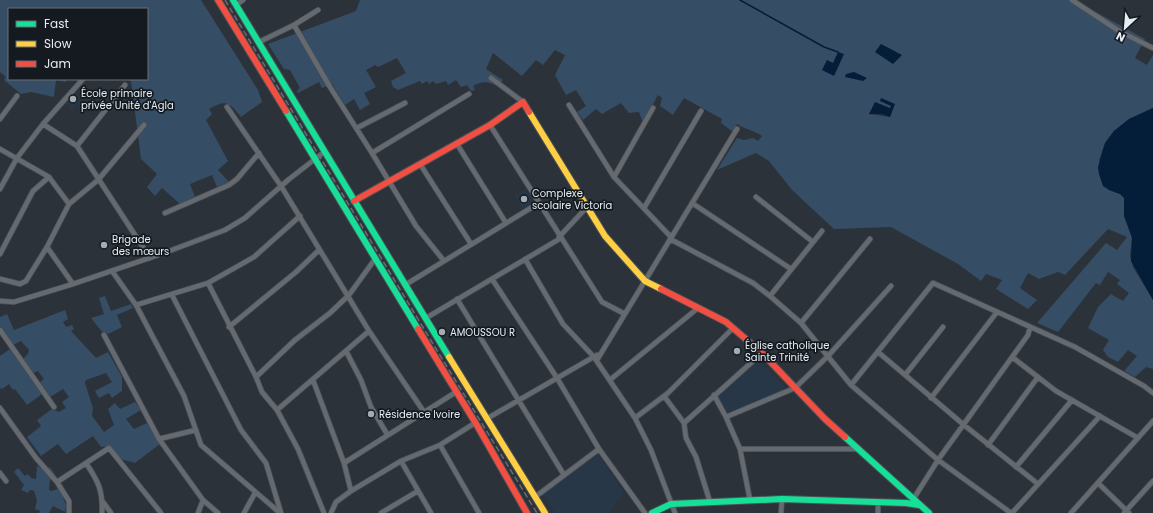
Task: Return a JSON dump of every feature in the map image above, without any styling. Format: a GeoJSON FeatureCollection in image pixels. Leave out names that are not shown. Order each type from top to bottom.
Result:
{"type":"FeatureCollection","features":[{"type":"Feature","properties":{"kind":"main road"},"geometry":{"type":"LineString","coordinates":[[218,0],[475,423],[527,513]]}},
{"type":"Feature","properties":{"kind":"main road"},"geometry":{"type":"LineString","coordinates":[[234,2],[545,513]]}},
{"type":"Feature","properties":{"kind":"main road"},"geometry":{"type":"LineString","coordinates":[[276,95],[286,89]]}},
{"type":"Feature","properties":{"kind":"main road"},"geometry":{"type":"LineString","coordinates":[[354,201],[490,125],[523,102],[605,236],[645,281],[726,322],[762,353],[825,419],[929,513]]}},
{"type":"Feature","properties":{"kind":"main road"},"geometry":{"type":"LineString","coordinates":[[348,214],[358,208]]}},
{"type":"Feature","properties":{"kind":"main road"},"geometry":{"type":"LineString","coordinates":[[433,355],[444,347]]}},
{"type":"Feature","properties":{"kind":"main road"},"geometry":{"type":"LineString","coordinates":[[652,513],[671,504],[782,499],[906,503],[919,505]]}},
{"type":"Feature","properties":{"kind":"street"},"geometry":{"type":"LineString","coordinates":[[234,2],[242,0]]}},
{"type":"Feature","properties":{"kind":"street"},"geometry":{"type":"LineString","coordinates":[[1072,0],[1119,31],[1153,48]]}},
{"type":"Feature","properties":{"kind":"street"},"geometry":{"type":"LineString","coordinates":[[258,42],[294,25],[318,10]]}},
{"type":"Feature","properties":{"kind":"street"},"geometry":{"type":"LineString","coordinates":[[294,25],[330,87],[357,128],[416,226],[444,261]]}},
{"type":"Feature","properties":{"kind":"street"},"geometry":{"type":"LineString","coordinates":[[490,78],[523,102]]}},
{"type":"Feature","properties":{"kind":"street"},"geometry":{"type":"LineString","coordinates":[[0,189],[18,158],[43,124],[82,80]]}},
{"type":"Feature","properties":{"kind":"street"},"geometry":{"type":"LineString","coordinates":[[77,146],[125,85]]}},
{"type":"Feature","properties":{"kind":"street"},"geometry":{"type":"LineString","coordinates":[[372,153],[469,94]]}},
{"type":"Feature","properties":{"kind":"street"},"geometry":{"type":"LineString","coordinates":[[0,119],[17,96]]}},
{"type":"Feature","properties":{"kind":"street"},"geometry":{"type":"LineString","coordinates":[[357,128],[405,102]]}},
{"type":"Feature","properties":{"kind":"street"},"geometry":{"type":"LineString","coordinates":[[569,105],[614,177],[671,238],[753,283],[770,296],[801,323],[851,385],[938,460],[1011,513],[1100,416]]}},
{"type":"Feature","properties":{"kind":"street"},"geometry":{"type":"LineString","coordinates":[[227,107],[281,186],[369,330],[424,412]]}},
{"type":"Feature","properties":{"kind":"street"},"geometry":{"type":"LineString","coordinates":[[614,177],[653,108]]}},
{"type":"Feature","properties":{"kind":"street"},"geometry":{"type":"LineString","coordinates":[[644,208],[701,111]]}},
{"type":"Feature","properties":{"kind":"street"},"geometry":{"type":"LineString","coordinates":[[43,124],[77,146],[150,258]]}},
{"type":"Feature","properties":{"kind":"street"},"geometry":{"type":"LineString","coordinates":[[0,279],[23,283],[47,247],[69,204],[98,180],[144,125]]}},
{"type":"Feature","properties":{"kind":"street"},"geometry":{"type":"LineString","coordinates":[[490,125],[602,302],[625,314]]}},
{"type":"Feature","properties":{"kind":"street"},"geometry":{"type":"LineString","coordinates":[[488,418],[557,378],[596,358],[602,353],[737,129]]}},
{"type":"Feature","properties":{"kind":"street"},"geometry":{"type":"LineString","coordinates":[[457,144],[506,223]]}},
{"type":"Feature","properties":{"kind":"street"},"geometry":{"type":"LineString","coordinates":[[0,149],[49,177],[69,204]]}},
{"type":"Feature","properties":{"kind":"street"},"geometry":{"type":"LineString","coordinates":[[0,301],[14,302],[73,284],[150,258],[225,230],[245,218],[314,158],[324,152]]}},
{"type":"Feature","properties":{"kind":"street"},"geometry":{"type":"LineString","coordinates":[[165,213],[229,185],[237,179],[259,153]]}},
{"type":"Feature","properties":{"kind":"street"},"geometry":{"type":"LineString","coordinates":[[420,164],[471,244]]}},
{"type":"Feature","properties":{"kind":"street"},"geometry":{"type":"LineString","coordinates":[[0,254],[32,191],[49,177]]}},
{"type":"Feature","properties":{"kind":"street"},"geometry":{"type":"LineString","coordinates":[[756,197],[813,242]]}},
{"type":"Feature","properties":{"kind":"street"},"geometry":{"type":"LineString","coordinates":[[405,285],[539,202]]}},
{"type":"Feature","properties":{"kind":"street"},"geometry":{"type":"LineString","coordinates":[[692,203],[791,269]]}},
{"type":"Feature","properties":{"kind":"street"},"geometry":{"type":"LineString","coordinates":[[426,318],[555,242],[587,207]]}},
{"type":"Feature","properties":{"kind":"street"},"geometry":{"type":"LineString","coordinates":[[136,305],[208,283],[254,257],[300,216]]}},
{"type":"Feature","properties":{"kind":"street"},"geometry":{"type":"LineString","coordinates":[[770,296],[822,231]]}},
{"type":"Feature","properties":{"kind":"street"},"geometry":{"type":"LineString","coordinates":[[801,323],[870,239]]}},
{"type":"Feature","properties":{"kind":"street"},"geometry":{"type":"LineString","coordinates":[[47,247],[73,284]]}},
{"type":"Feature","properties":{"kind":"street"},"geometry":{"type":"LineString","coordinates":[[229,327],[296,272],[319,250]]}},
{"type":"Feature","properties":{"kind":"street"},"geometry":{"type":"LineString","coordinates":[[256,377],[295,340],[330,313],[349,295],[375,259]]}},
{"type":"Feature","properties":{"kind":"street"},"geometry":{"type":"LineString","coordinates":[[525,259],[563,324],[596,358],[635,418],[651,450],[675,513]]}},
{"type":"Feature","properties":{"kind":"street"},"geometry":{"type":"LineString","coordinates":[[112,271],[136,305],[184,396],[191,412],[201,445],[280,513]]}},
{"type":"Feature","properties":{"kind":"street"},"geometry":{"type":"LineString","coordinates":[[492,279],[557,378],[599,449],[645,513]]}},
{"type":"Feature","properties":{"kind":"street"},"geometry":{"type":"LineString","coordinates":[[208,283],[229,327],[256,377],[262,392],[276,410],[298,449],[324,513]]}},
{"type":"Feature","properties":{"kind":"street"},"geometry":{"type":"LineString","coordinates":[[851,385],[933,284],[1075,347],[1144,386],[1153,393]]}},
{"type":"Feature","properties":{"kind":"street"},"geometry":{"type":"LineString","coordinates":[[726,417],[795,388],[828,356],[891,286]]}},
{"type":"Feature","properties":{"kind":"street"},"geometry":{"type":"LineString","coordinates":[[172,295],[240,430],[266,463],[280,513]]}},
{"type":"Feature","properties":{"kind":"street"},"geometry":{"type":"LineString","coordinates":[[457,299],[564,475]]}},
{"type":"Feature","properties":{"kind":"street"},"geometry":{"type":"LineString","coordinates":[[611,380],[698,308]]}},
{"type":"Feature","properties":{"kind":"street"},"geometry":{"type":"LineString","coordinates":[[931,398],[997,312]]}},
{"type":"Feature","properties":{"kind":"street"},"geometry":{"type":"LineString","coordinates":[[905,375],[943,327]]}},
{"type":"Feature","properties":{"kind":"street"},"geometry":{"type":"LineString","coordinates":[[914,498],[938,460],[1028,335],[1030,327]]}},
{"type":"Feature","properties":{"kind":"street"},"geometry":{"type":"LineString","coordinates":[[635,418],[664,396],[733,328]]}},
{"type":"Feature","properties":{"kind":"street"},"geometry":{"type":"LineString","coordinates":[[0,330],[54,407]]}},
{"type":"Feature","properties":{"kind":"street"},"geometry":{"type":"LineString","coordinates":[[276,410],[314,380],[369,330]]}},
{"type":"Feature","properties":{"kind":"street"},"geometry":{"type":"LineString","coordinates":[[104,335],[159,439],[203,500],[218,513]]}},
{"type":"Feature","properties":{"kind":"street"},"geometry":{"type":"LineString","coordinates":[[346,351],[361,380],[371,407],[387,434]]}},
{"type":"Feature","properties":{"kind":"street"},"geometry":{"type":"LineString","coordinates":[[878,352],[931,398],[1038,484]]}},
{"type":"Feature","properties":{"kind":"street"},"geometry":{"type":"LineString","coordinates":[[684,423],[762,353]]}},
{"type":"Feature","properties":{"kind":"street"},"geometry":{"type":"LineString","coordinates":[[1012,357],[1056,391],[1138,438]]}},
{"type":"Feature","properties":{"kind":"street"},"geometry":{"type":"LineString","coordinates":[[988,445],[1038,377]]}},
{"type":"Feature","properties":{"kind":"street"},"geometry":{"type":"LineString","coordinates":[[314,380],[344,463],[351,491]]}},
{"type":"Feature","properties":{"kind":"street"},"geometry":{"type":"LineString","coordinates":[[344,463],[387,434],[456,392]]}},
{"type":"Feature","properties":{"kind":"street"},"geometry":{"type":"LineString","coordinates":[[714,395],[726,417],[740,449],[750,500]]}},
{"type":"Feature","properties":{"kind":"street"},"geometry":{"type":"LineString","coordinates":[[664,396],[684,423],[686,438],[696,457],[710,502]]}},
{"type":"Feature","properties":{"kind":"street"},"geometry":{"type":"LineString","coordinates":[[1016,467],[1072,400]]}},
{"type":"Feature","properties":{"kind":"street"},"geometry":{"type":"LineString","coordinates":[[0,408],[69,501],[69,513]]}},
{"type":"Feature","properties":{"kind":"street"},"geometry":{"type":"LineString","coordinates":[[1071,513],[1153,421]]}},
{"type":"Feature","properties":{"kind":"street"},"geometry":{"type":"LineString","coordinates":[[331,513],[336,502],[351,491],[401,461],[440,445],[475,423]]}},
{"type":"Feature","properties":{"kind":"street"},"geometry":{"type":"LineString","coordinates":[[159,439],[196,430]]}},
{"type":"Feature","properties":{"kind":"street"},"geometry":{"type":"LineString","coordinates":[[440,445],[479,513]]}},
{"type":"Feature","properties":{"kind":"street"},"geometry":{"type":"LineString","coordinates":[[56,482],[108,448],[161,513]]}},
{"type":"Feature","properties":{"kind":"street"},"geometry":{"type":"LineString","coordinates":[[535,497],[599,449]]}},
{"type":"Feature","properties":{"kind":"street"},"geometry":{"type":"LineString","coordinates":[[740,449],[859,449]]}},
{"type":"Feature","properties":{"kind":"street"},"geometry":{"type":"LineString","coordinates":[[401,461],[431,513]]}},
{"type":"Feature","properties":{"kind":"street"},"geometry":{"type":"LineString","coordinates":[[86,463],[99,482],[102,513]]}},
{"type":"Feature","properties":{"kind":"street"},"geometry":{"type":"LineString","coordinates":[[0,473],[6,481]]}},
{"type":"Feature","properties":{"kind":"street"},"geometry":{"type":"LineString","coordinates":[[1098,483],[1127,512],[1153,481]]}},
{"type":"Feature","properties":{"kind":"street"},"geometry":{"type":"LineString","coordinates":[[381,513],[418,490]]}},
{"type":"Feature","properties":{"kind":"street"},"geometry":{"type":"LineString","coordinates":[[244,513],[255,493]]}},
{"type":"Feature","properties":{"kind":"street"},"geometry":{"type":"LineString","coordinates":[[781,513],[782,499]]}},
{"type":"Feature","properties":{"kind":"street"},"geometry":{"type":"LineString","coordinates":[[198,513],[203,500]]}},
{"type":"Feature","properties":{"kind":"street"},"geometry":{"type":"LineString","coordinates":[[102,502],[111,513]]}},
{"type":"Feature","properties":{"kind":"street"},"geometry":{"type":"LineString","coordinates":[[878,503],[878,513]]}},
{"type":"Feature","properties":{"kind":"shaded area"},"geometry":{"type":"Polygon","coordinates":[[[0,0],[201,0],[258,90],[262,102],[241,117],[230,105],[224,103],[209,109],[212,114],[206,120],[228,161],[218,170],[229,182],[217,187],[212,175],[190,184],[195,197],[180,204],[162,188],[155,196],[147,187],[157,174],[141,159],[130,80],[148,80],[148,8],[8,8],[8,80],[56,80],[54,97],[31,92],[21,94],[4,80],[6,77],[0,72],[0,0]]]}},
{"type":"Feature","properties":{"kind":"shaded area"},"geometry":{"type":"Polygon","coordinates":[[[360,0],[1074,0],[1145,39],[1135,58],[1147,65],[1153,55],[1153,108],[1129,119],[1114,131],[1105,143],[1099,160],[1109,190],[1120,194],[1124,198],[1132,238],[1130,256],[1133,267],[1153,300],[1153,369],[1146,367],[1135,377],[1124,371],[1137,356],[1128,350],[1118,362],[1108,357],[1103,350],[1109,340],[1088,328],[1098,307],[1111,294],[1123,301],[1129,293],[1117,284],[1120,280],[1108,272],[1100,285],[1096,283],[1058,332],[1037,323],[1106,243],[1117,250],[1127,237],[1108,229],[1065,275],[1058,272],[1039,279],[1028,273],[1020,288],[1037,300],[1028,309],[996,289],[1002,280],[986,274],[981,281],[958,264],[891,227],[834,229],[792,190],[769,161],[756,153],[717,170],[737,138],[744,140],[753,138],[758,141],[762,136],[737,124],[733,132],[721,123],[722,119],[684,98],[673,115],[660,106],[662,98],[658,95],[643,123],[639,112],[629,113],[621,103],[602,114],[596,109],[583,120],[577,112],[586,106],[576,90],[566,95],[555,75],[565,55],[555,50],[543,65],[536,60],[522,76],[493,53],[486,69],[503,80],[497,86],[488,82],[479,83],[473,86],[475,90],[471,91],[467,85],[461,87],[456,80],[448,85],[446,81],[436,84],[433,81],[429,84],[427,81],[422,84],[420,81],[398,90],[393,87],[391,81],[406,73],[397,58],[378,67],[375,65],[366,70],[376,87],[364,93],[370,104],[360,110],[354,99],[345,105],[332,84],[322,88],[319,82],[298,93],[297,91],[300,88],[290,70],[284,69],[268,44],[356,11],[360,0]],[[891,106],[890,108],[869,114],[890,117],[891,106]]]}},
{"type":"Feature","properties":{"kind":"shaded area"},"geometry":{"type":"Polygon","coordinates":[[[881,44],[902,55],[893,64],[875,52],[881,44]]]}},
{"type":"Feature","properties":{"kind":"shaded area"},"geometry":{"type":"Polygon","coordinates":[[[838,52],[844,54],[834,76],[822,70],[827,60],[833,63],[838,52]]]}},
{"type":"Feature","properties":{"kind":"shaded area"},"geometry":{"type":"Polygon","coordinates":[[[854,72],[867,78],[863,81],[845,77],[846,74],[854,72]]]}},
{"type":"Feature","properties":{"kind":"shaded area","name":"École primaire privée Unité d'Agla"},"geometry":{"type":"Polygon","coordinates":[[[73,95],[84,105],[81,109],[77,105],[72,110],[65,103],[73,95]]]}},
{"type":"Feature","properties":{"kind":"shaded area"},"geometry":{"type":"Polygon","coordinates":[[[881,98],[895,104],[890,117],[882,114],[869,114],[875,102],[890,108],[891,106],[880,101],[881,98]]]}},
{"type":"Feature","properties":{"kind":"shaded area"},"geometry":{"type":"Polygon","coordinates":[[[1153,108],[1153,300],[1131,261],[1132,238],[1124,216],[1124,198],[1120,194],[1103,186],[1098,167],[1105,143],[1114,131],[1129,119],[1153,108]]]}},
{"type":"Feature","properties":{"kind":"shaded area","name":"Complexe scolaire Victoria"},"geometry":{"type":"Polygon","coordinates":[[[526,189],[534,202],[522,209],[514,196],[526,189]]]}},
{"type":"Feature","properties":{"kind":"shaded area"},"geometry":{"type":"Polygon","coordinates":[[[105,296],[111,311],[131,304],[133,308],[117,315],[122,327],[108,334],[106,332],[103,333],[91,318],[104,314],[99,298],[105,296]]]}},
{"type":"Feature","properties":{"kind":"shaded area"},"geometry":{"type":"Polygon","coordinates":[[[65,310],[68,319],[63,322],[66,327],[72,325],[74,329],[71,331],[96,358],[108,352],[122,377],[122,391],[112,398],[109,393],[99,398],[95,391],[112,382],[106,373],[86,380],[85,383],[93,408],[92,416],[104,432],[114,425],[108,409],[115,403],[120,409],[135,402],[141,410],[126,419],[134,429],[147,423],[160,444],[135,463],[120,459],[110,446],[101,447],[93,436],[66,454],[58,444],[41,456],[27,437],[41,426],[37,420],[52,409],[59,412],[66,408],[62,402],[69,397],[63,389],[50,397],[40,382],[44,379],[38,371],[33,373],[23,359],[28,354],[29,350],[21,341],[13,345],[0,326],[0,317],[7,314],[14,330],[65,310]]]}},
{"type":"Feature","properties":{"kind":"shaded area"},"geometry":{"type":"Polygon","coordinates":[[[10,349],[42,394],[27,405],[15,389],[13,390],[9,384],[2,389],[0,388],[0,356],[10,349]]]}},
{"type":"Feature","properties":{"kind":"shaded area"},"geometry":{"type":"Polygon","coordinates":[[[757,359],[788,390],[728,413],[717,396],[757,359]]]}},
{"type":"Feature","properties":{"kind":"shaded area"},"geometry":{"type":"Polygon","coordinates":[[[598,454],[624,493],[609,513],[555,513],[543,494],[598,454]]]}},
{"type":"Feature","properties":{"kind":"shaded area"},"geometry":{"type":"Polygon","coordinates":[[[37,466],[45,469],[50,467],[56,476],[50,480],[49,490],[52,491],[60,488],[66,505],[65,512],[53,506],[49,513],[39,513],[40,511],[35,509],[37,500],[34,491],[30,490],[28,493],[21,490],[24,485],[14,472],[18,468],[25,476],[28,474],[31,478],[36,479],[37,466]]]}},
{"type":"Feature","properties":{"kind":"waterway"},"geometry":{"type":"LineString","coordinates":[[740,0],[824,47],[838,52]]}},
{"type":"Feature","properties":{"kind":"railway"},"geometry":{"type":"LineString","coordinates":[[225,0],[537,513]]}},
{"type":"Feature","properties":{"kind":"traffic: fast"},"geometry":{"type":"LineString","coordinates":[[233,0],[449,357]]}},
{"type":"Feature","properties":{"kind":"traffic: fast"},"geometry":{"type":"LineString","coordinates":[[286,111],[418,329]]}},
{"type":"Feature","properties":{"kind":"traffic: fast"},"geometry":{"type":"LineString","coordinates":[[845,437],[929,513]]}},
{"type":"Feature","properties":{"kind":"traffic: fast"},"geometry":{"type":"LineString","coordinates":[[652,513],[671,504],[782,499],[906,503],[919,505]]}},
{"type":"Feature","properties":{"kind":"traffic: slow"},"geometry":{"type":"LineString","coordinates":[[529,112],[605,236],[645,281],[661,289]]}},
{"type":"Feature","properties":{"kind":"traffic: slow"},"geometry":{"type":"LineString","coordinates":[[449,357],[545,513]]}},
{"type":"Feature","properties":{"kind":"traffic: jam"},"geometry":{"type":"LineString","coordinates":[[218,0],[286,111]]}},
{"type":"Feature","properties":{"kind":"traffic: jam"},"geometry":{"type":"LineString","coordinates":[[354,201],[490,125],[523,102],[529,112]]}},
{"type":"Feature","properties":{"kind":"traffic: jam"},"geometry":{"type":"LineString","coordinates":[[661,289],[726,322],[762,353],[825,419],[845,437]]}},
{"type":"Feature","properties":{"kind":"traffic: jam"},"geometry":{"type":"LineString","coordinates":[[418,329],[478,427],[527,513]]}},
{"type":"Feature","properties":{"kind":"place","name":"École primaire privée Unité d'Agla"},"geometry":{"type":"Point","coordinates":[73,99]}},
{"type":"Feature","properties":{"kind":"place","name":"Complexe scolaire Victoria"},"geometry":{"type":"Point","coordinates":[524,199]}},
{"type":"Feature","properties":{"kind":"place","name":"Brigade des mœurs"},"geometry":{"type":"Point","coordinates":[104,245]}},
{"type":"Feature","properties":{"kind":"place","name":"AMOUSSOU R"},"geometry":{"type":"Point","coordinates":[442,332]}},
{"type":"Feature","properties":{"kind":"place","name":"Église catholique Sainte Trinité"},"geometry":{"type":"Point","coordinates":[737,351]}},
{"type":"Feature","properties":{"kind":"place","name":"Résidence Ivoire"},"geometry":{"type":"Point","coordinates":[371,414]}}]}
